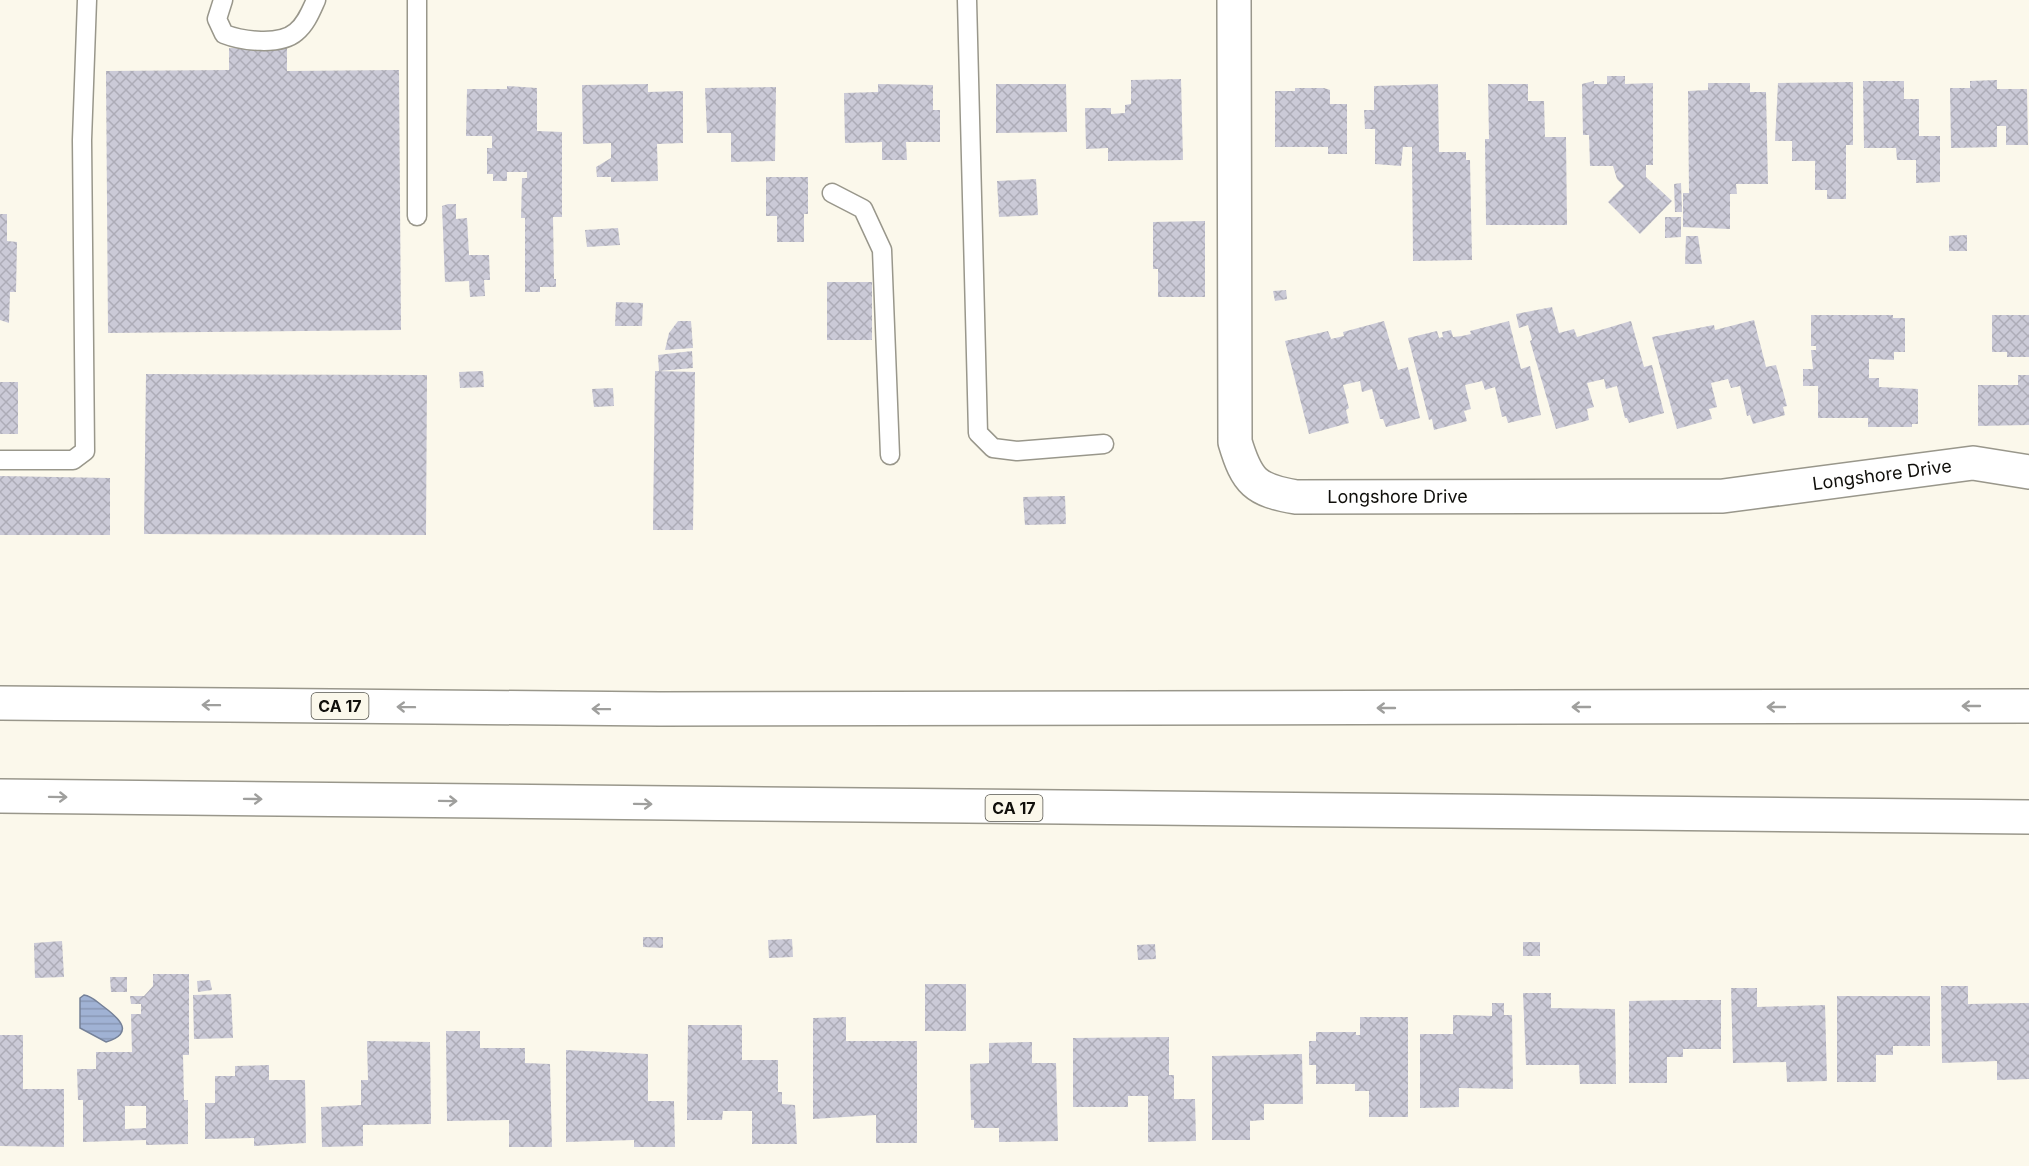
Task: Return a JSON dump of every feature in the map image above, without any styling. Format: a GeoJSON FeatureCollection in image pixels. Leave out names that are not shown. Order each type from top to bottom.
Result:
{"type":"FeatureCollection","features":[{"type":"Feature","properties":{"kind":"main road","name":"Longshore Drive"},"geometry":{"type":"LineString","coordinates":[[1234,0],[1235,442],[1244,472],[1268,492],[1296,497],[1722,496],[1972,464],[2029,472]]}},
{"type":"Feature","properties":{"kind":"main road","name":"CA 17"},"geometry":{"type":"LineString","coordinates":[[7,700],[660,709],[2029,706]]}},
{"type":"Feature","properties":{"kind":"main road","name":"CA 17"},"geometry":{"type":"LineString","coordinates":[[0,796],[2029,817]]}},
{"type":"Feature","properties":{"kind":"lane"},"geometry":{"type":"LineString","coordinates":[[0,460],[73,460],[85,451],[82,140],[87,0]]}},
{"type":"Feature","properties":{"kind":"lane"},"geometry":{"type":"LineString","coordinates":[[223,0],[217,20],[224,34],[238,40],[283,39],[296,33],[306,21],[316,0]]}},
{"type":"Feature","properties":{"kind":"lane"},"geometry":{"type":"LineString","coordinates":[[417,0],[417,216]]}},
{"type":"Feature","properties":{"kind":"lane"},"geometry":{"type":"LineString","coordinates":[[967,0],[978,433],[993,448],[1017,451],[1104,444]]}},
{"type":"Feature","properties":{"kind":"lane"},"geometry":{"type":"LineString","coordinates":[[832,193],[863,208],[882,250],[890,455]]}},
{"type":"Feature","properties":{"kind":"water"},"geometry":{"type":"Polygon","coordinates":[[[84,995],[115,1016],[122,1026],[120,1034],[106,1042],[80,1028],[80,998],[84,995]]]}},
{"type":"Feature","properties":{"kind":"building"},"geometry":{"type":"Polygon","coordinates":[[[287,47],[287,71],[399,70],[401,330],[108,333],[106,71],[229,70],[229,48],[287,47]]]}},
{"type":"Feature","properties":{"kind":"building"},"geometry":{"type":"Polygon","coordinates":[[[1607,76],[1625,76],[1625,84],[1653,83],[1653,165],[1646,165],[1646,177],[1672,201],[1640,234],[1608,202],[1624,186],[1617,179],[1613,166],[1590,166],[1589,135],[1583,135],[1582,84],[1594,81],[1594,84],[1607,84],[1607,76]]]}},
{"type":"Feature","properties":{"kind":"building"},"geometry":{"type":"Polygon","coordinates":[[[1181,79],[1183,160],[1108,161],[1108,148],[1086,149],[1085,108],[1111,108],[1111,114],[1125,113],[1125,105],[1131,104],[1131,80],[1181,79]]]}},
{"type":"Feature","properties":{"kind":"building"},"geometry":{"type":"Polygon","coordinates":[[[1997,80],[1997,89],[2027,89],[2028,145],[2006,145],[2006,126],[1997,126],[1997,147],[1951,148],[1950,88],[1970,88],[1970,81],[1997,80]]]}},
{"type":"Feature","properties":{"kind":"building"},"geometry":{"type":"Polygon","coordinates":[[[1863,81],[1904,81],[1904,99],[1919,99],[1919,136],[1940,136],[1940,182],[1916,183],[1916,160],[1897,160],[1896,148],[1864,148],[1863,81]]]}},
{"type":"Feature","properties":{"kind":"building"},"geometry":{"type":"Polygon","coordinates":[[[1853,82],[1853,145],[1846,145],[1846,199],[1827,199],[1827,190],[1815,190],[1815,161],[1792,161],[1792,141],[1775,141],[1778,83],[1853,82]]]}},
{"type":"Feature","properties":{"kind":"building"},"geometry":{"type":"Polygon","coordinates":[[[1708,83],[1750,83],[1750,92],[1766,92],[1768,184],[1736,184],[1737,194],[1730,194],[1730,229],[1683,227],[1683,193],[1689,193],[1688,91],[1708,90],[1708,83]]]}},
{"type":"Feature","properties":{"kind":"building"},"geometry":{"type":"Polygon","coordinates":[[[648,84],[648,92],[683,91],[683,143],[657,144],[658,181],[611,182],[611,177],[597,177],[596,167],[611,158],[611,143],[583,144],[582,85],[648,84]]]}},
{"type":"Feature","properties":{"kind":"building"},"geometry":{"type":"Polygon","coordinates":[[[878,84],[933,85],[933,110],[940,110],[940,142],[906,142],[907,160],[882,160],[882,142],[845,143],[844,93],[878,92],[878,84]]]}},
{"type":"Feature","properties":{"kind":"building"},"geometry":{"type":"Polygon","coordinates":[[[996,84],[1066,84],[1067,132],[996,133],[996,84]]]}},
{"type":"Feature","properties":{"kind":"building"},"geometry":{"type":"Polygon","coordinates":[[[1438,84],[1439,152],[1466,152],[1466,160],[1470,160],[1472,260],[1413,261],[1412,147],[1403,147],[1401,166],[1375,164],[1375,129],[1365,129],[1364,110],[1374,110],[1374,86],[1438,84]]]}},
{"type":"Feature","properties":{"kind":"building"},"geometry":{"type":"Polygon","coordinates":[[[1488,84],[1528,84],[1528,101],[1544,101],[1545,137],[1566,137],[1567,225],[1486,225],[1485,139],[1489,139],[1488,84]]]}},
{"type":"Feature","properties":{"kind":"building"},"geometry":{"type":"Polygon","coordinates":[[[507,86],[537,88],[537,131],[562,132],[562,217],[553,217],[556,287],[540,287],[540,292],[525,292],[525,218],[521,218],[522,178],[527,178],[527,172],[507,172],[507,181],[493,181],[493,174],[487,174],[487,148],[492,148],[492,136],[466,136],[467,89],[507,89],[507,86]]]}},
{"type":"Feature","properties":{"kind":"building"},"geometry":{"type":"Polygon","coordinates":[[[776,87],[775,161],[731,162],[731,133],[707,133],[705,88],[776,87]]]}},
{"type":"Feature","properties":{"kind":"building"},"geometry":{"type":"Polygon","coordinates":[[[1295,88],[1324,88],[1330,90],[1330,104],[1347,104],[1347,154],[1328,154],[1328,147],[1275,147],[1275,91],[1295,91],[1295,88]]]}},
{"type":"Feature","properties":{"kind":"building"},"geometry":{"type":"Polygon","coordinates":[[[766,177],[808,177],[808,214],[804,214],[804,242],[777,242],[777,216],[766,216],[766,177]]]}},
{"type":"Feature","properties":{"kind":"building"},"geometry":{"type":"Polygon","coordinates":[[[1036,179],[1038,215],[999,217],[997,181],[1036,179]]]}},
{"type":"Feature","properties":{"kind":"building"},"geometry":{"type":"Polygon","coordinates":[[[1681,183],[1682,212],[1675,212],[1674,184],[1681,183]]]}},
{"type":"Feature","properties":{"kind":"building"},"geometry":{"type":"Polygon","coordinates":[[[456,204],[456,219],[467,218],[469,255],[489,255],[490,280],[484,280],[485,296],[470,297],[469,281],[445,282],[442,206],[456,204]]]}},
{"type":"Feature","properties":{"kind":"building"},"geometry":{"type":"Polygon","coordinates":[[[0,214],[7,214],[7,241],[17,242],[16,292],[10,292],[9,323],[0,320],[0,214]]]}},
{"type":"Feature","properties":{"kind":"building"},"geometry":{"type":"Polygon","coordinates":[[[1665,217],[1681,217],[1681,237],[1665,238],[1665,217]]]}},
{"type":"Feature","properties":{"kind":"building"},"geometry":{"type":"Polygon","coordinates":[[[1205,221],[1205,297],[1158,297],[1158,269],[1153,269],[1153,222],[1205,221]]]}},
{"type":"Feature","properties":{"kind":"building"},"geometry":{"type":"Polygon","coordinates":[[[618,228],[620,245],[587,247],[585,230],[618,228]]]}},
{"type":"Feature","properties":{"kind":"building"},"geometry":{"type":"Polygon","coordinates":[[[1967,235],[1967,251],[1949,251],[1949,236],[1967,235]]]}},
{"type":"Feature","properties":{"kind":"building"},"geometry":{"type":"Polygon","coordinates":[[[1686,236],[1698,236],[1702,264],[1685,264],[1686,236]]]}},
{"type":"Feature","properties":{"kind":"building"},"geometry":{"type":"Polygon","coordinates":[[[827,282],[872,282],[872,340],[827,340],[827,282]]]}},
{"type":"Feature","properties":{"kind":"building"},"geometry":{"type":"Polygon","coordinates":[[[1286,290],[1287,299],[1275,301],[1273,291],[1286,290]]]}},
{"type":"Feature","properties":{"kind":"building"},"geometry":{"type":"Polygon","coordinates":[[[616,302],[643,303],[642,326],[615,326],[616,302]]]}},
{"type":"Feature","properties":{"kind":"building"},"geometry":{"type":"Polygon","coordinates":[[[1552,307],[1559,333],[1574,329],[1577,337],[1631,321],[1644,367],[1652,365],[1664,413],[1629,423],[1625,418],[1617,386],[1606,389],[1604,379],[1587,383],[1594,407],[1587,409],[1589,420],[1556,429],[1530,341],[1532,340],[1528,325],[1519,328],[1516,314],[1552,307]]]}},
{"type":"Feature","properties":{"kind":"building"},"geometry":{"type":"Polygon","coordinates":[[[1811,315],[1893,315],[1893,318],[1905,318],[1905,352],[1894,352],[1894,360],[1869,359],[1869,378],[1879,378],[1879,387],[1918,389],[1918,424],[1912,424],[1912,427],[1868,427],[1868,418],[1818,418],[1818,386],[1803,386],[1803,369],[1813,369],[1811,350],[1816,350],[1816,346],[1811,346],[1811,315]]]}},
{"type":"Feature","properties":{"kind":"building"},"geometry":{"type":"Polygon","coordinates":[[[1992,315],[2029,315],[2029,357],[2007,357],[2007,352],[1992,352],[1992,315]]]}},
{"type":"Feature","properties":{"kind":"building"},"geometry":{"type":"Polygon","coordinates":[[[1754,320],[1766,367],[1776,365],[1787,406],[1783,407],[1785,415],[1753,424],[1750,415],[1747,416],[1740,386],[1731,388],[1728,379],[1711,383],[1717,407],[1709,409],[1712,419],[1677,429],[1652,337],[1714,325],[1715,330],[1754,320]]]}},
{"type":"Feature","properties":{"kind":"building"},"geometry":{"type":"Polygon","coordinates":[[[678,321],[691,321],[693,348],[665,350],[669,333],[678,321]]]}},
{"type":"Feature","properties":{"kind":"building"},"geometry":{"type":"Polygon","coordinates":[[[1384,321],[1398,370],[1408,367],[1420,418],[1386,427],[1383,419],[1380,419],[1372,389],[1362,392],[1360,381],[1343,385],[1349,408],[1346,410],[1349,423],[1309,434],[1285,341],[1328,331],[1331,339],[1344,336],[1343,332],[1384,321]]]}},
{"type":"Feature","properties":{"kind":"building"},"geometry":{"type":"Polygon","coordinates":[[[1509,321],[1521,369],[1530,366],[1541,415],[1508,423],[1506,416],[1502,417],[1495,387],[1485,390],[1482,381],[1465,385],[1471,409],[1464,411],[1467,421],[1434,430],[1432,419],[1429,420],[1408,338],[1437,331],[1439,338],[1443,337],[1442,332],[1451,330],[1453,337],[1462,336],[1471,334],[1470,331],[1509,321]]]}},
{"type":"Feature","properties":{"kind":"building"},"geometry":{"type":"Polygon","coordinates":[[[692,351],[693,368],[659,371],[658,355],[692,351]]]}},
{"type":"Feature","properties":{"kind":"building"},"geometry":{"type":"Polygon","coordinates":[[[483,371],[484,387],[460,388],[459,372],[483,371]]]}},
{"type":"Feature","properties":{"kind":"building"},"geometry":{"type":"Polygon","coordinates":[[[655,371],[695,372],[693,530],[653,530],[655,371]]]}},
{"type":"Feature","properties":{"kind":"building"},"geometry":{"type":"Polygon","coordinates":[[[146,374],[427,375],[426,535],[144,534],[146,374]]]}},
{"type":"Feature","properties":{"kind":"building"},"geometry":{"type":"Polygon","coordinates":[[[2018,375],[2029,375],[2029,425],[1978,426],[1978,385],[2018,385],[2018,375]]]}},
{"type":"Feature","properties":{"kind":"building"},"geometry":{"type":"Polygon","coordinates":[[[0,382],[18,382],[18,434],[0,434],[0,382]]]}},
{"type":"Feature","properties":{"kind":"building"},"geometry":{"type":"Polygon","coordinates":[[[613,388],[614,406],[594,407],[592,389],[613,388]]]}},
{"type":"Feature","properties":{"kind":"building"},"geometry":{"type":"Polygon","coordinates":[[[0,476],[110,478],[110,535],[0,535],[0,476]]]}},
{"type":"Feature","properties":{"kind":"building"},"geometry":{"type":"Polygon","coordinates":[[[1065,496],[1066,524],[1025,525],[1023,497],[1065,496]]]}},
{"type":"Feature","properties":{"kind":"building"},"geometry":{"type":"Polygon","coordinates":[[[643,937],[663,937],[663,948],[643,947],[643,937]]]}},
{"type":"Feature","properties":{"kind":"building"},"geometry":{"type":"Polygon","coordinates":[[[792,939],[793,957],[769,958],[768,940],[792,939]]]}},
{"type":"Feature","properties":{"kind":"building"},"geometry":{"type":"Polygon","coordinates":[[[62,941],[64,977],[35,978],[34,943],[62,941]]]}},
{"type":"Feature","properties":{"kind":"building"},"geometry":{"type":"Polygon","coordinates":[[[1523,942],[1540,942],[1540,956],[1523,956],[1523,942]]]}},
{"type":"Feature","properties":{"kind":"building"},"geometry":{"type":"Polygon","coordinates":[[[1155,944],[1156,959],[1138,960],[1137,945],[1155,944]]]}},
{"type":"Feature","properties":{"kind":"building"},"geometry":{"type":"Polygon","coordinates":[[[153,974],[189,974],[189,1055],[183,1055],[184,1100],[188,1100],[188,1144],[146,1145],[146,1140],[83,1142],[83,1100],[78,1100],[77,1069],[96,1069],[96,1052],[132,1052],[131,1014],[141,1014],[141,1004],[131,1004],[130,996],[144,996],[153,986],[153,974]],[[125,1106],[125,1129],[146,1128],[146,1106],[125,1106]]]}},
{"type":"Feature","properties":{"kind":"building"},"geometry":{"type":"Polygon","coordinates":[[[110,977],[127,977],[127,992],[111,992],[110,977]]]}},
{"type":"Feature","properties":{"kind":"building"},"geometry":{"type":"Polygon","coordinates":[[[210,980],[212,990],[198,992],[197,981],[210,980]]]}},
{"type":"Feature","properties":{"kind":"building"},"geometry":{"type":"Polygon","coordinates":[[[925,984],[966,984],[966,1031],[925,1031],[925,984]]]}},
{"type":"Feature","properties":{"kind":"building"},"geometry":{"type":"Polygon","coordinates":[[[1941,986],[1968,986],[1968,1004],[2029,1003],[2029,1079],[1997,1080],[1997,1061],[1942,1063],[1941,986]]]}},
{"type":"Feature","properties":{"kind":"building"},"geometry":{"type":"Polygon","coordinates":[[[1731,988],[1757,988],[1757,1007],[1825,1005],[1827,1081],[1787,1082],[1786,1062],[1733,1063],[1731,988]]]}},
{"type":"Feature","properties":{"kind":"building"},"geometry":{"type":"Polygon","coordinates":[[[1523,993],[1551,993],[1551,1008],[1615,1009],[1616,1084],[1580,1084],[1579,1065],[1526,1065],[1523,993]]]}},
{"type":"Feature","properties":{"kind":"building"},"geometry":{"type":"Polygon","coordinates":[[[231,994],[233,1038],[194,1039],[193,995],[231,994]]]}},
{"type":"Feature","properties":{"kind":"building"},"geometry":{"type":"Polygon","coordinates":[[[1837,996],[1930,996],[1930,1046],[1893,1046],[1893,1055],[1876,1055],[1876,1082],[1837,1082],[1837,996]]]}},
{"type":"Feature","properties":{"kind":"building"},"geometry":{"type":"Polygon","coordinates":[[[1721,1000],[1721,1049],[1683,1049],[1683,1057],[1667,1057],[1667,1083],[1629,1083],[1629,1001],[1721,1000]]]}},
{"type":"Feature","properties":{"kind":"building"},"geometry":{"type":"Polygon","coordinates":[[[1492,1003],[1504,1003],[1504,1015],[1512,1015],[1513,1089],[1459,1088],[1459,1107],[1420,1108],[1420,1034],[1453,1034],[1453,1015],[1492,1016],[1492,1003]]]}},
{"type":"Feature","properties":{"kind":"building"},"geometry":{"type":"Polygon","coordinates":[[[846,1017],[846,1041],[917,1041],[917,1143],[876,1143],[876,1115],[813,1119],[813,1018],[846,1017]]]}},
{"type":"Feature","properties":{"kind":"building"},"geometry":{"type":"Polygon","coordinates":[[[1360,1017],[1408,1017],[1408,1117],[1369,1117],[1369,1091],[1355,1091],[1355,1084],[1316,1084],[1316,1065],[1309,1065],[1309,1041],[1316,1041],[1316,1032],[1356,1032],[1356,1035],[1360,1035],[1360,1017]]]}},
{"type":"Feature","properties":{"kind":"building"},"geometry":{"type":"Polygon","coordinates":[[[688,1025],[742,1025],[742,1060],[778,1060],[778,1092],[782,1092],[782,1104],[795,1105],[797,1144],[752,1144],[752,1111],[723,1111],[722,1120],[687,1120],[688,1025]]]}},
{"type":"Feature","properties":{"kind":"building"},"geometry":{"type":"Polygon","coordinates":[[[446,1031],[480,1031],[480,1048],[525,1048],[525,1063],[550,1064],[552,1147],[509,1147],[509,1120],[447,1121],[446,1031]]]}},
{"type":"Feature","properties":{"kind":"building"},"geometry":{"type":"Polygon","coordinates":[[[0,1035],[23,1035],[23,1089],[64,1089],[64,1147],[0,1146],[0,1035]]]}},
{"type":"Feature","properties":{"kind":"building"},"geometry":{"type":"Polygon","coordinates":[[[1169,1037],[1169,1075],[1174,1075],[1174,1099],[1195,1099],[1196,1141],[1148,1142],[1148,1096],[1128,1096],[1128,1107],[1073,1107],[1073,1038],[1169,1037]]]}},
{"type":"Feature","properties":{"kind":"building"},"geometry":{"type":"Polygon","coordinates":[[[367,1041],[430,1042],[431,1124],[363,1125],[363,1146],[322,1147],[321,1107],[361,1105],[361,1080],[368,1080],[367,1041]]]}},
{"type":"Feature","properties":{"kind":"building"},"geometry":{"type":"Polygon","coordinates":[[[1032,1042],[1032,1063],[1056,1063],[1058,1141],[999,1142],[999,1128],[974,1128],[974,1120],[971,1120],[970,1064],[989,1063],[989,1043],[1032,1042]]]}},
{"type":"Feature","properties":{"kind":"building"},"geometry":{"type":"Polygon","coordinates":[[[566,1050],[648,1054],[648,1101],[674,1101],[675,1147],[634,1147],[634,1140],[566,1142],[566,1050]]]}},
{"type":"Feature","properties":{"kind":"building"},"geometry":{"type":"Polygon","coordinates":[[[1302,1054],[1303,1104],[1264,1104],[1264,1120],[1250,1121],[1250,1140],[1212,1140],[1212,1056],[1302,1054]]]}},
{"type":"Feature","properties":{"kind":"building"},"geometry":{"type":"Polygon","coordinates":[[[269,1065],[269,1080],[305,1080],[306,1143],[254,1146],[254,1138],[205,1139],[205,1103],[215,1103],[215,1076],[235,1076],[235,1066],[269,1065]]]}}]}
